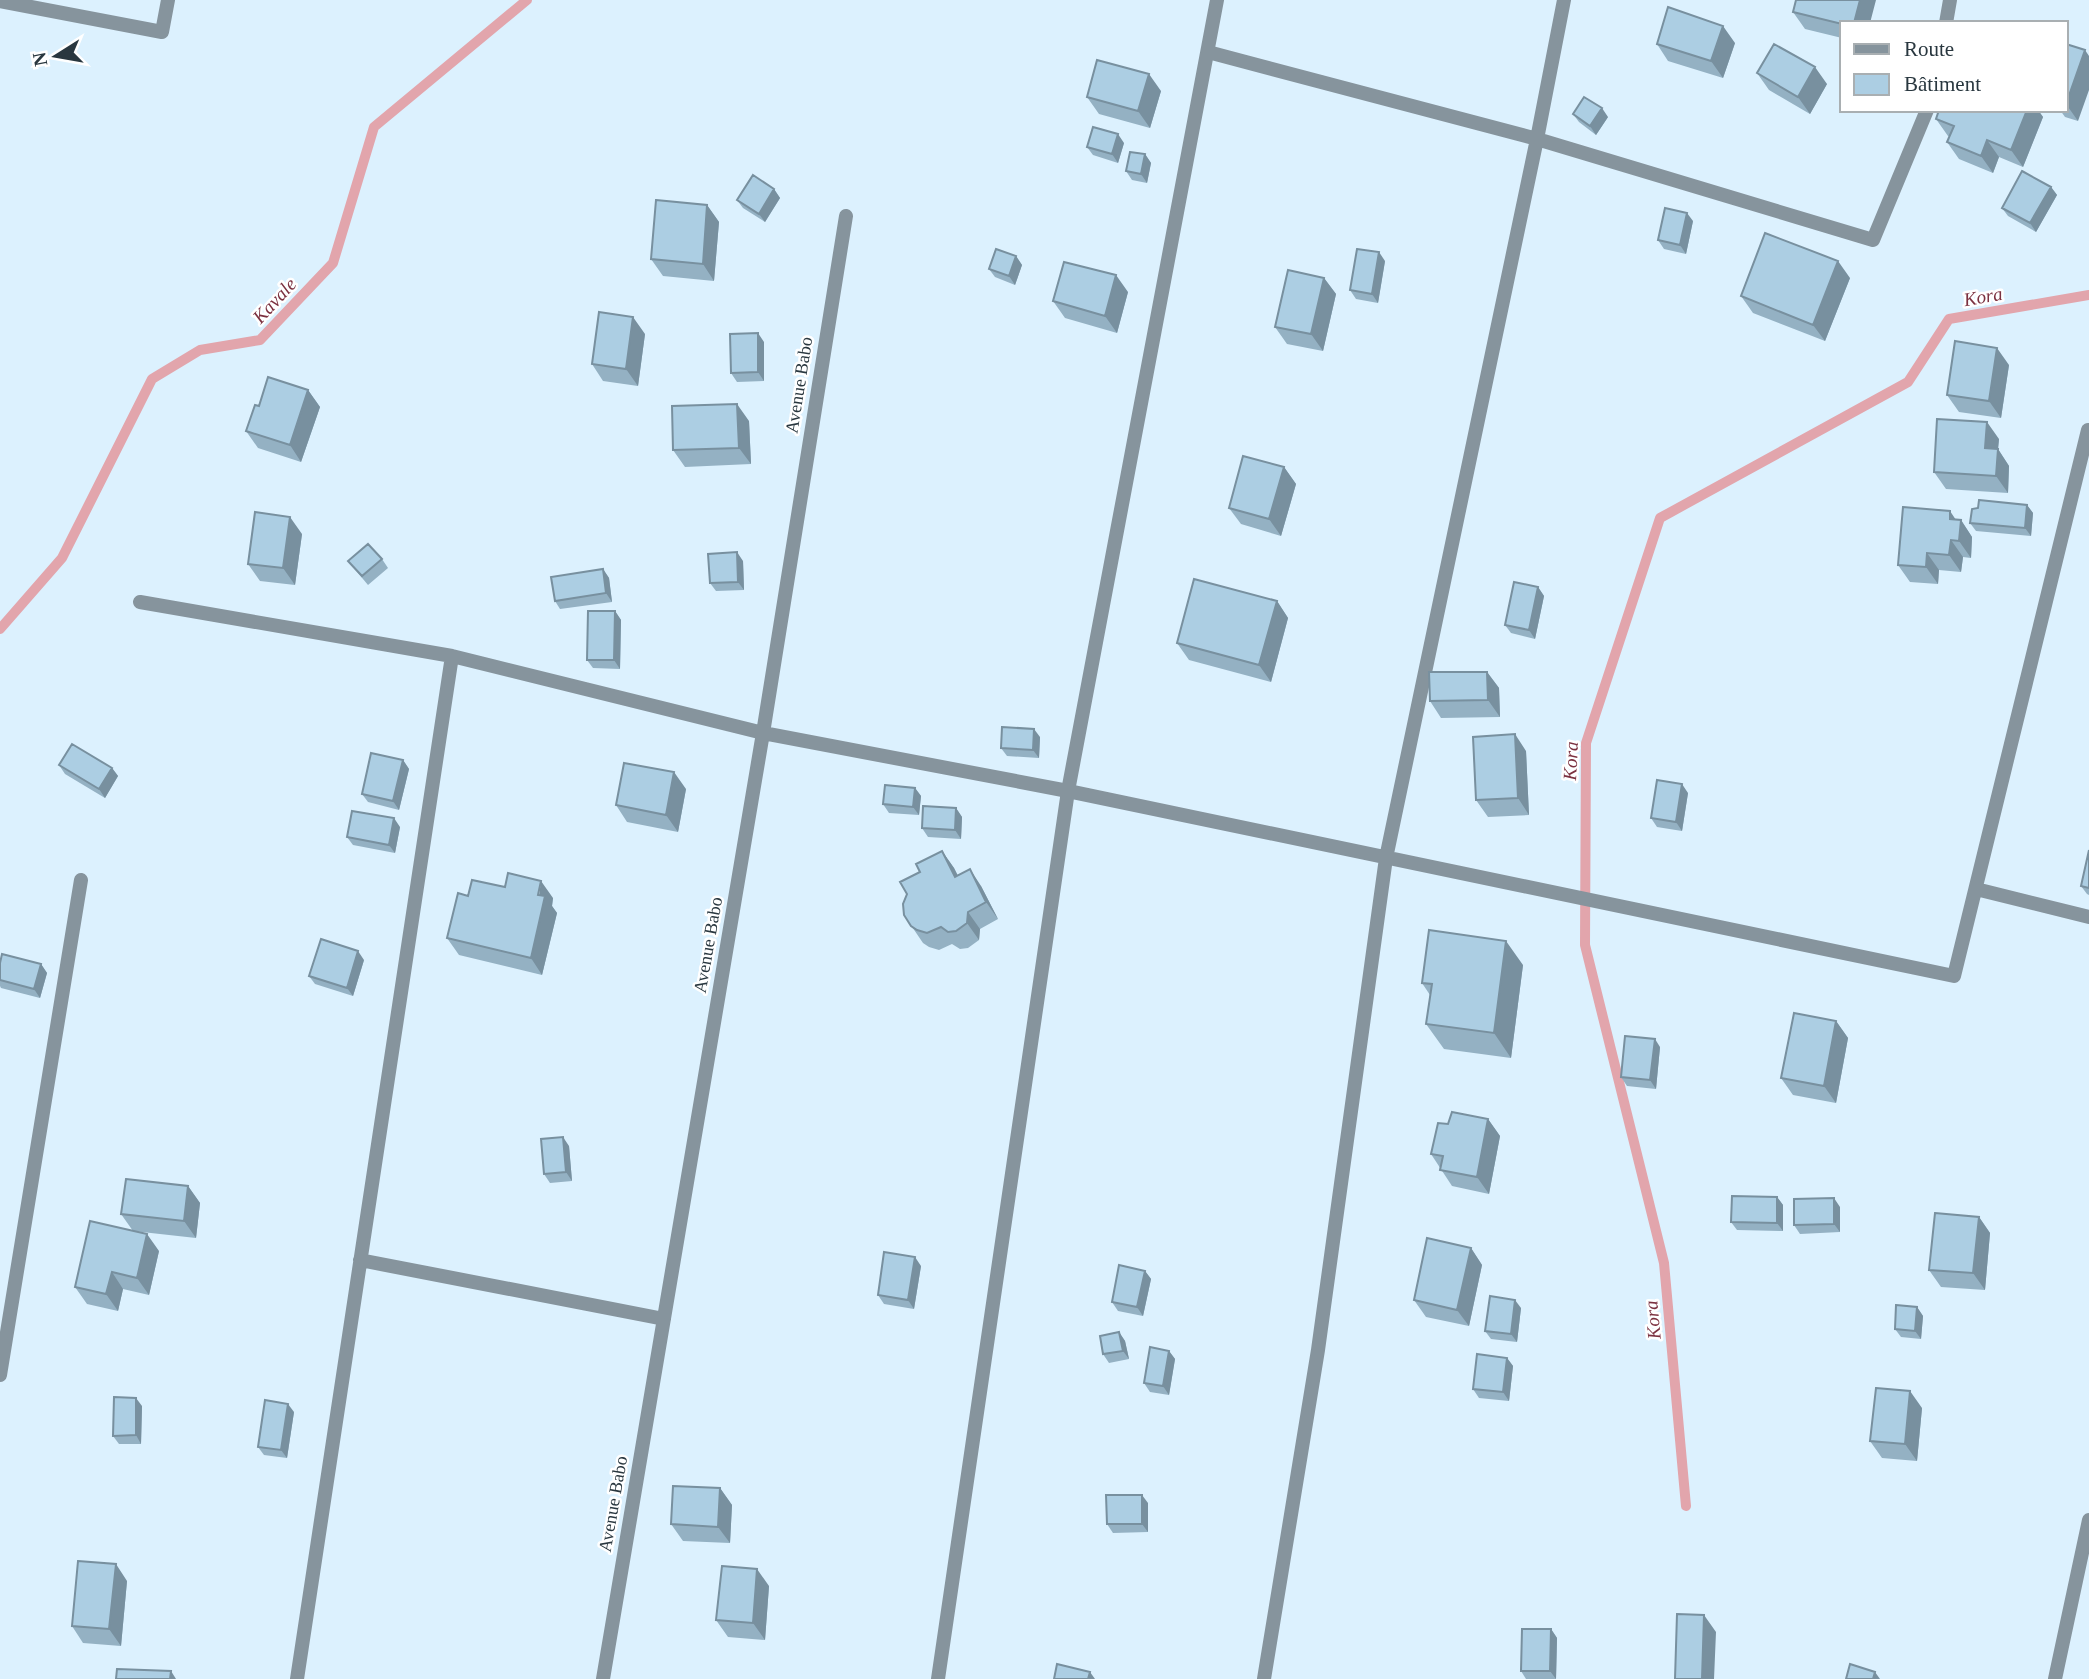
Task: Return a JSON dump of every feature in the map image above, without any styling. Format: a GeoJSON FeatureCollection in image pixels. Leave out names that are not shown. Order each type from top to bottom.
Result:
{"type":"FeatureCollection","features":[{"type":"Feature","properties":{"kind":"street"},"geometry":{"type":"LineString","coordinates":[[0,1],[162,32],[168,0]]}},
{"type":"Feature","properties":{"kind":"street"},"geometry":{"type":"LineString","coordinates":[[938,1679],[1068,791],[1217,0]]}},
{"type":"Feature","properties":{"kind":"street"},"geometry":{"type":"LineString","coordinates":[[1264,1679],[1318,1350],[1386,858],[1564,0]]}},
{"type":"Feature","properties":{"kind":"street"},"geometry":{"type":"LineString","coordinates":[[1946,21],[1950,0]]}},
{"type":"Feature","properties":{"kind":"street"},"geometry":{"type":"LineString","coordinates":[[1208,52],[1537,139],[1873,240],[1926,112]]}},
{"type":"Feature","properties":{"kind":"street","name":"Avenue Babo"},"geometry":{"type":"LineString","coordinates":[[603,1679],[763,733],[846,216]]}},
{"type":"Feature","properties":{"kind":"street"},"geometry":{"type":"LineString","coordinates":[[140,602],[452,656],[763,733],[1068,791],[1954,976],[2088,430]]}},
{"type":"Feature","properties":{"kind":"street"},"geometry":{"type":"LineString","coordinates":[[297,1679],[452,656]]}},
{"type":"Feature","properties":{"kind":"street"},"geometry":{"type":"LineString","coordinates":[[0,1374],[81,880]]}},
{"type":"Feature","properties":{"kind":"street"},"geometry":{"type":"LineString","coordinates":[[1976,889],[2089,917]]}},
{"type":"Feature","properties":{"kind":"street"},"geometry":{"type":"LineString","coordinates":[[360,1260],[664,1320]]}},
{"type":"Feature","properties":{"kind":"street"},"geometry":{"type":"LineString","coordinates":[[2055,1679],[2089,1520]]}},
{"type":"Feature","properties":{"kind":"building"},"geometry":{"type":"Polygon","coordinates":[[[1796,0],[1860,0],[1855,21],[1840,21],[1840,24],[1793,12],[1796,0]]]}},
{"type":"Feature","properties":{"kind":"building"},"geometry":{"type":"Polygon","coordinates":[[[1668,7],[1723,26],[1711,61],[1657,44],[1668,7]]]}},
{"type":"Feature","properties":{"kind":"building"},"geometry":{"type":"Polygon","coordinates":[[[1774,44],[1815,67],[1798,97],[1757,73],[1774,44]]]}},
{"type":"Feature","properties":{"kind":"building"},"geometry":{"type":"Polygon","coordinates":[[[2068,45],[2085,50],[2068,98],[2068,45]]]}},
{"type":"Feature","properties":{"kind":"building"},"geometry":{"type":"Polygon","coordinates":[[[1097,60],[1149,74],[1138,111],[1087,97],[1097,60]]]}},
{"type":"Feature","properties":{"kind":"building"},"geometry":{"type":"Polygon","coordinates":[[[1584,97],[1602,108],[1590,126],[1573,114],[1584,97]]]}},
{"type":"Feature","properties":{"kind":"building"},"geometry":{"type":"Polygon","coordinates":[[[1938,112],[2026,112],[2011,150],[1987,140],[1981,156],[1947,142],[1954,126],[1936,119],[1938,112]]]}},
{"type":"Feature","properties":{"kind":"building"},"geometry":{"type":"Polygon","coordinates":[[[1093,127],[1118,134],[1112,154],[1087,147],[1093,127]]]}},
{"type":"Feature","properties":{"kind":"building"},"geometry":{"type":"Polygon","coordinates":[[[1130,152],[1145,154],[1141,174],[1126,171],[1130,152]]]}},
{"type":"Feature","properties":{"kind":"building"},"geometry":{"type":"Polygon","coordinates":[[[2022,171],[2051,187],[2030,223],[2002,208],[2022,171]]]}},
{"type":"Feature","properties":{"kind":"building"},"geometry":{"type":"Polygon","coordinates":[[[753,175],[774,189],[759,214],[737,200],[753,175]]]}},
{"type":"Feature","properties":{"kind":"building"},"geometry":{"type":"Polygon","coordinates":[[[656,200],[707,205],[703,264],[651,259],[656,200]]]}},
{"type":"Feature","properties":{"kind":"building"},"geometry":{"type":"Polygon","coordinates":[[[1665,208],[1687,213],[1680,245],[1658,240],[1665,208]]]}},
{"type":"Feature","properties":{"kind":"building"},"geometry":{"type":"Polygon","coordinates":[[[1765,233],[1838,261],[1813,325],[1741,296],[1765,233]]]}},
{"type":"Feature","properties":{"kind":"building"},"geometry":{"type":"Polygon","coordinates":[[[996,249],[1016,256],[1009,276],[989,269],[996,249]]]}},
{"type":"Feature","properties":{"kind":"building"},"geometry":{"type":"Polygon","coordinates":[[[1357,249],[1379,252],[1372,294],[1350,290],[1357,249]]]}},
{"type":"Feature","properties":{"kind":"building"},"geometry":{"type":"Polygon","coordinates":[[[1064,262],[1116,275],[1105,316],[1053,301],[1064,262]]]}},
{"type":"Feature","properties":{"kind":"building"},"geometry":{"type":"Polygon","coordinates":[[[1288,270],[1324,278],[1311,334],[1275,327],[1288,270]]]}},
{"type":"Feature","properties":{"kind":"building"},"geometry":{"type":"Polygon","coordinates":[[[599,312],[633,317],[626,369],[592,364],[599,312]]]}},
{"type":"Feature","properties":{"kind":"building"},"geometry":{"type":"Polygon","coordinates":[[[758,333],[758,372],[731,373],[730,334],[758,333]]]}},
{"type":"Feature","properties":{"kind":"building"},"geometry":{"type":"Polygon","coordinates":[[[1955,341],[1997,348],[1989,401],[1947,395],[1955,341]]]}},
{"type":"Feature","properties":{"kind":"building"},"geometry":{"type":"Polygon","coordinates":[[[268,377],[308,390],[290,445],[246,431],[255,405],[259,406],[268,377]]]}},
{"type":"Feature","properties":{"kind":"building"},"geometry":{"type":"Polygon","coordinates":[[[737,404],[739,448],[673,450],[672,406],[737,404]]]}},
{"type":"Feature","properties":{"kind":"building"},"geometry":{"type":"Polygon","coordinates":[[[1937,419],[1987,422],[1985,448],[1998,449],[1996,476],[1934,472],[1937,419]]]}},
{"type":"Feature","properties":{"kind":"building"},"geometry":{"type":"Polygon","coordinates":[[[1243,456],[1284,467],[1269,519],[1229,508],[1243,456]]]}},
{"type":"Feature","properties":{"kind":"building"},"geometry":{"type":"Polygon","coordinates":[[[1979,500],[2027,505],[2025,528],[1970,523],[1972,509],[1978,508],[1979,500]]]}},
{"type":"Feature","properties":{"kind":"building"},"geometry":{"type":"Polygon","coordinates":[[[1903,507],[1950,511],[1950,519],[1961,520],[1959,541],[1951,540],[1949,555],[1927,553],[1926,567],[1898,565],[1903,507]]]}},
{"type":"Feature","properties":{"kind":"building"},"geometry":{"type":"Polygon","coordinates":[[[255,512],[290,517],[283,568],[248,564],[255,512]]]}},
{"type":"Feature","properties":{"kind":"building"},"geometry":{"type":"Polygon","coordinates":[[[368,544],[382,559],[362,576],[348,561],[368,544]]]}},
{"type":"Feature","properties":{"kind":"building"},"geometry":{"type":"Polygon","coordinates":[[[737,552],[738,582],[710,583],[708,554],[737,552]]]}},
{"type":"Feature","properties":{"kind":"building"},"geometry":{"type":"Polygon","coordinates":[[[603,569],[606,593],[555,601],[551,577],[603,569]]]}},
{"type":"Feature","properties":{"kind":"building"},"geometry":{"type":"Polygon","coordinates":[[[1194,579],[1277,601],[1259,665],[1177,643],[1194,579]]]}},
{"type":"Feature","properties":{"kind":"building"},"geometry":{"type":"Polygon","coordinates":[[[1514,582],[1538,587],[1529,630],[1505,625],[1514,582]]]}},
{"type":"Feature","properties":{"kind":"building"},"geometry":{"type":"Polygon","coordinates":[[[588,611],[615,611],[614,660],[587,660],[588,611]]]}},
{"type":"Feature","properties":{"kind":"building"},"geometry":{"type":"Polygon","coordinates":[[[1429,672],[1487,672],[1488,700],[1430,701],[1429,672]]]}},
{"type":"Feature","properties":{"kind":"building"},"geometry":{"type":"Polygon","coordinates":[[[1002,727],[1034,729],[1033,750],[1001,748],[1002,727]]]}},
{"type":"Feature","properties":{"kind":"building"},"geometry":{"type":"Polygon","coordinates":[[[1515,734],[1518,798],[1476,800],[1473,737],[1515,734]]]}},
{"type":"Feature","properties":{"kind":"building"},"geometry":{"type":"Polygon","coordinates":[[[72,744],[112,768],[99,789],[59,765],[72,744]]]}},
{"type":"Feature","properties":{"kind":"building"},"geometry":{"type":"Polygon","coordinates":[[[371,753],[403,760],[393,801],[362,794],[371,753]]]}},
{"type":"Feature","properties":{"kind":"building"},"geometry":{"type":"Polygon","coordinates":[[[624,763],[674,772],[666,815],[616,805],[624,763]]]}},
{"type":"Feature","properties":{"kind":"building"},"geometry":{"type":"Polygon","coordinates":[[[1657,780],[1682,784],[1676,822],[1651,818],[1657,780]]]}},
{"type":"Feature","properties":{"kind":"building"},"geometry":{"type":"Polygon","coordinates":[[[885,785],[915,788],[913,807],[883,804],[885,785]]]}},
{"type":"Feature","properties":{"kind":"building"},"geometry":{"type":"Polygon","coordinates":[[[923,806],[956,808],[955,830],[922,828],[923,806]]]}},
{"type":"Feature","properties":{"kind":"building"},"geometry":{"type":"Polygon","coordinates":[[[352,811],[394,818],[389,845],[347,837],[352,811]]]}},
{"type":"Feature","properties":{"kind":"building"},"geometry":{"type":"Polygon","coordinates":[[[2089,850],[2089,888],[2081,886],[2089,850]]]}},
{"type":"Feature","properties":{"kind":"building"},"geometry":{"type":"Polygon","coordinates":[[[942,851],[955,877],[970,869],[986,902],[968,912],[967,923],[956,931],[948,932],[941,927],[927,933],[911,926],[904,915],[903,904],[907,894],[900,882],[920,872],[916,864],[942,851]]]}},
{"type":"Feature","properties":{"kind":"building"},"geometry":{"type":"Polygon","coordinates":[[[508,873],[541,881],[538,895],[545,896],[531,958],[447,938],[458,893],[468,896],[472,880],[505,887],[508,873]]]}},
{"type":"Feature","properties":{"kind":"building"},"geometry":{"type":"Polygon","coordinates":[[[1429,930],[1506,941],[1494,1033],[1426,1024],[1432,984],[1422,983],[1429,930]]]}},
{"type":"Feature","properties":{"kind":"building"},"geometry":{"type":"Polygon","coordinates":[[[321,939],[358,951],[347,988],[309,976],[321,939]]]}},
{"type":"Feature","properties":{"kind":"building"},"geometry":{"type":"Polygon","coordinates":[[[2,954],[41,964],[34,989],[0,980],[2,954]]]}},
{"type":"Feature","properties":{"kind":"building"},"geometry":{"type":"Polygon","coordinates":[[[1794,1013],[1836,1021],[1824,1086],[1781,1078],[1794,1013]]]}},
{"type":"Feature","properties":{"kind":"building"},"geometry":{"type":"Polygon","coordinates":[[[1625,1036],[1655,1039],[1650,1080],[1621,1077],[1625,1036]]]}},
{"type":"Feature","properties":{"kind":"building"},"geometry":{"type":"Polygon","coordinates":[[[1452,1112],[1488,1119],[1477,1177],[1440,1170],[1443,1156],[1431,1154],[1438,1123],[1448,1124],[1452,1112]]]}},
{"type":"Feature","properties":{"kind":"building"},"geometry":{"type":"Polygon","coordinates":[[[563,1137],[566,1172],[544,1174],[541,1139],[563,1137]]]}},
{"type":"Feature","properties":{"kind":"building"},"geometry":{"type":"Polygon","coordinates":[[[126,1179],[188,1186],[184,1221],[121,1214],[126,1179]]]}},
{"type":"Feature","properties":{"kind":"building"},"geometry":{"type":"Polygon","coordinates":[[[1732,1196],[1777,1197],[1777,1223],[1731,1222],[1732,1196]]]}},
{"type":"Feature","properties":{"kind":"building"},"geometry":{"type":"Polygon","coordinates":[[[1834,1198],[1834,1224],[1794,1225],[1794,1199],[1834,1198]]]}},
{"type":"Feature","properties":{"kind":"building"},"geometry":{"type":"Polygon","coordinates":[[[1935,1213],[1979,1217],[1973,1273],[1929,1270],[1935,1213]]]}},
{"type":"Feature","properties":{"kind":"building"},"geometry":{"type":"Polygon","coordinates":[[[90,1221],[147,1234],[137,1278],[112,1272],[106,1294],[75,1287],[90,1221]]]}},
{"type":"Feature","properties":{"kind":"building"},"geometry":{"type":"Polygon","coordinates":[[[1427,1238],[1471,1248],[1457,1310],[1414,1300],[1427,1238]]]}},
{"type":"Feature","properties":{"kind":"building"},"geometry":{"type":"Polygon","coordinates":[[[884,1252],[915,1257],[908,1300],[878,1295],[884,1252]]]}},
{"type":"Feature","properties":{"kind":"building"},"geometry":{"type":"Polygon","coordinates":[[[1119,1265],[1145,1271],[1137,1307],[1112,1302],[1119,1265]]]}},
{"type":"Feature","properties":{"kind":"building"},"geometry":{"type":"Polygon","coordinates":[[[1490,1296],[1515,1300],[1511,1334],[1485,1331],[1490,1296]]]}},
{"type":"Feature","properties":{"kind":"building"},"geometry":{"type":"Polygon","coordinates":[[[1896,1305],[1917,1307],[1915,1331],[1895,1329],[1896,1305]]]}},
{"type":"Feature","properties":{"kind":"building"},"geometry":{"type":"Polygon","coordinates":[[[1119,1332],[1123,1351],[1103,1354],[1100,1336],[1119,1332]]]}},
{"type":"Feature","properties":{"kind":"building"},"geometry":{"type":"Polygon","coordinates":[[[1150,1347],[1169,1351],[1163,1386],[1144,1383],[1150,1347]]]}},
{"type":"Feature","properties":{"kind":"building"},"geometry":{"type":"Polygon","coordinates":[[[1477,1354],[1507,1358],[1503,1392],[1473,1389],[1477,1354]]]}},
{"type":"Feature","properties":{"kind":"building"},"geometry":{"type":"Polygon","coordinates":[[[1876,1388],[1910,1391],[1905,1444],[1870,1441],[1876,1388]]]}},
{"type":"Feature","properties":{"kind":"building"},"geometry":{"type":"Polygon","coordinates":[[[114,1397],[136,1398],[136,1435],[113,1436],[114,1397]]]}},
{"type":"Feature","properties":{"kind":"building"},"geometry":{"type":"Polygon","coordinates":[[[265,1400],[288,1404],[281,1450],[258,1447],[265,1400]]]}},
{"type":"Feature","properties":{"kind":"building"},"geometry":{"type":"Polygon","coordinates":[[[673,1486],[720,1488],[718,1527],[671,1524],[673,1486]]]}},
{"type":"Feature","properties":{"kind":"building"},"geometry":{"type":"Polygon","coordinates":[[[1106,1495],[1142,1495],[1142,1524],[1107,1524],[1106,1495]]]}},
{"type":"Feature","properties":{"kind":"building"},"geometry":{"type":"Polygon","coordinates":[[[78,1561],[116,1564],[109,1629],[72,1626],[78,1561]]]}},
{"type":"Feature","properties":{"kind":"building"},"geometry":{"type":"Polygon","coordinates":[[[722,1566],[757,1569],[753,1623],[716,1620],[722,1566]]]}},
{"type":"Feature","properties":{"kind":"building"},"geometry":{"type":"Polygon","coordinates":[[[1677,1614],[1704,1615],[1702,1679],[1675,1679],[1677,1614]]]}},
{"type":"Feature","properties":{"kind":"building"},"geometry":{"type":"Polygon","coordinates":[[[1522,1629],[1551,1629],[1550,1671],[1521,1671],[1522,1629]]]}},
{"type":"Feature","properties":{"kind":"building"},"geometry":{"type":"Polygon","coordinates":[[[1057,1664],[1090,1672],[1088,1679],[1054,1679],[1057,1664]]]}},
{"type":"Feature","properties":{"kind":"building"},"geometry":{"type":"Polygon","coordinates":[[[1850,1664],[1875,1672],[1873,1679],[1846,1679],[1850,1664]]]}},
{"type":"Feature","properties":{"kind":"building"},"geometry":{"type":"Polygon","coordinates":[[[117,1669],[171,1671],[170,1679],[116,1679],[117,1669]]]}},
{"type":"Feature","properties":{"kind":"waterway","name":"Kavale"},"geometry":{"type":"LineString","coordinates":[[0,629],[62,558],[152,379],[200,350],[260,340],[333,263],[374,127],[527,0]]}},
{"type":"Feature","properties":{"kind":"waterway","name":"Kora"},"geometry":{"type":"LineString","coordinates":[[1686,1506],[1664,1263],[1585,945],[1586,743],[1660,518],[1908,382],[1949,319],[2089,295]]}}]}
